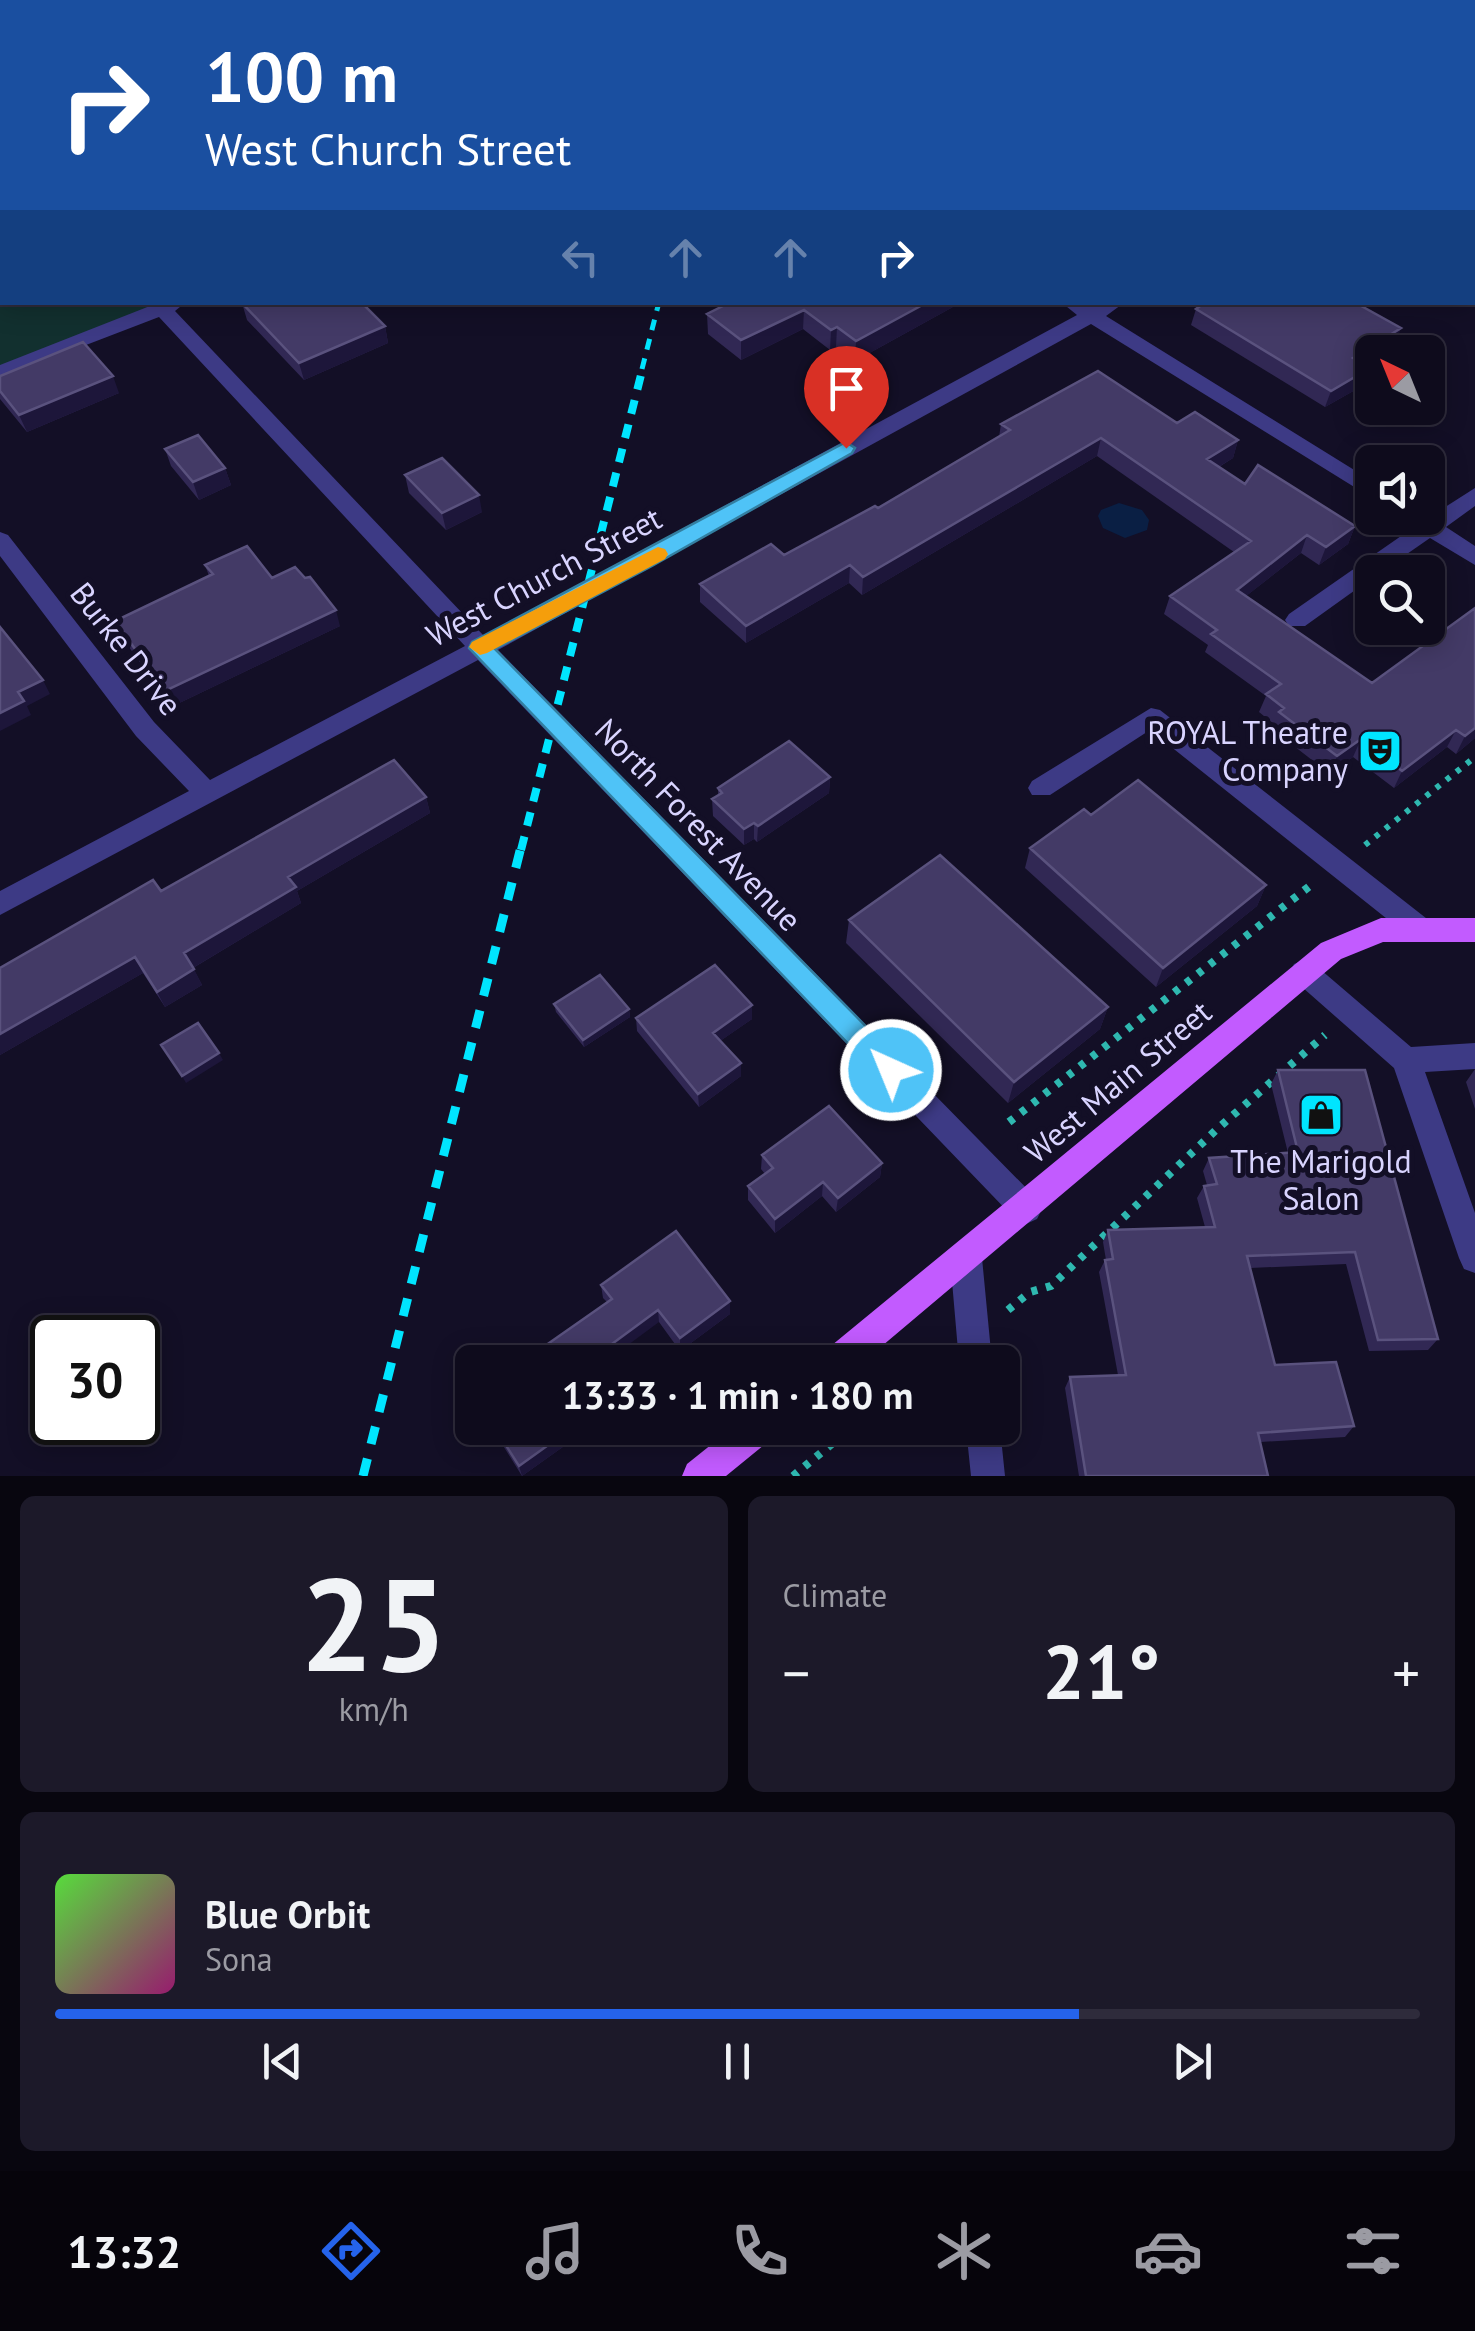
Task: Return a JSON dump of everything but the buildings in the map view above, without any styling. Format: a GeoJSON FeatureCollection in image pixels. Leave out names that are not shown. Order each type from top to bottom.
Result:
{"type":"FeatureCollection","features":[{"type":"Feature","properties":{"kind":"main road","name":"West Main Street"},"geometry":{"type":"LineString","coordinates":[[859,1345],[1331,951],[1381,930],[1475,930]]}},
{"type":"Feature","properties":{"kind":"main road"},"geometry":{"type":"LineString","coordinates":[[699,1476],[737,1445]]}},
{"type":"Feature","properties":{"kind":"street"},"geometry":{"type":"LineString","coordinates":[[0,372],[167,305]]}},
{"type":"Feature","properties":{"kind":"street","name":"North Forest Avenue"},"geometry":{"type":"LineString","coordinates":[[170,305],[244,400],[1026,1209]]}},
{"type":"Feature","properties":{"kind":"street"},"geometry":{"type":"LineString","coordinates":[[1075,305],[1355,480]]}},
{"type":"Feature","properties":{"kind":"street","name":"West Church Street"},"geometry":{"type":"LineString","coordinates":[[0,904],[1111,305]]}},
{"type":"Feature","properties":{"kind":"street"},"geometry":{"type":"LineString","coordinates":[[1445,511],[1475,495]]}},
{"type":"Feature","properties":{"kind":"street"},"geometry":{"type":"LineString","coordinates":[[1297,620],[1406,535]]}},
{"type":"Feature","properties":{"kind":"street"},"geometry":{"type":"LineString","coordinates":[[1443,535],[1475,556]]}},
{"type":"Feature","properties":{"kind":"street","name":"Burke Drive"},"geometry":{"type":"LineString","coordinates":[[0,540],[146,729],[207,793]]}},
{"type":"Feature","properties":{"kind":"street"},"geometry":{"type":"LineString","coordinates":[[1041,788],[1150,718],[1422,930]]}},
{"type":"Feature","properties":{"kind":"street"},"geometry":{"type":"LineString","coordinates":[[1304,972],[1406,1060],[1475,1258]]}},
{"type":"Feature","properties":{"kind":"street"},"geometry":{"type":"LineString","coordinates":[[1406,1060],[1475,1056]]}},
{"type":"Feature","properties":{"kind":"street"},"geometry":{"type":"LineString","coordinates":[[966,1258],[974,1345]]}},
{"type":"Feature","properties":{"kind":"street"},"geometry":{"type":"LineString","coordinates":[[985,1445],[988,1476]]}},
{"type":"Feature","properties":{"kind":"path"},"geometry":{"type":"LineString","coordinates":[[1009,1122],[1475,758]]}},
{"type":"Feature","properties":{"kind":"path"},"geometry":{"type":"LineString","coordinates":[[1010,1308],[1030,1292],[1051,1286],[1216,1130],[1336,1026]]}},
{"type":"Feature","properties":{"kind":"path"},"geometry":{"type":"LineString","coordinates":[[792,1476],[830,1445]]}},
{"type":"Feature","properties":{"kind":"green space"},"geometry":{"type":"Polygon","coordinates":[[[0,305],[172,305],[0,374],[0,305]]]}},
{"type":"Feature","properties":{"kind":"water"},"geometry":{"type":"Polygon","coordinates":[[[1119,503],[1142,510],[1149,520],[1147,530],[1125,538],[1103,528],[1098,516],[1101,510],[1119,503]]]}},
{"type":"Feature","properties":{"kind":"railway"},"geometry":{"type":"LineString","coordinates":[[642,369],[658,305]]}},
{"type":"Feature","properties":{"kind":"railway"},"geometry":{"type":"LineString","coordinates":[[521,850],[643,367]]}},
{"type":"Feature","properties":{"kind":"railway"},"geometry":{"type":"LineString","coordinates":[[363,1476],[521,847]]}},
{"type":"Feature","properties":{"kind":"slow traffic"},"geometry":{"type":"LineString","coordinates":[[480,647],[658,554]]}},
{"type":"Feature","properties":{"kind":"place","name":"ROYAL Theatre Company"},"geometry":{"type":"Point","coordinates":[1380,751]}},
{"type":"Feature","properties":{"kind":"place","name":"The Marigold Salon"},"geometry":{"type":"Point","coordinates":[1321,1115]}},
{"type":"Feature","properties":{"kind":"route"},"geometry":{"type":"LineString","coordinates":[[846,448],[480,648],[891,1070]]}}]}
